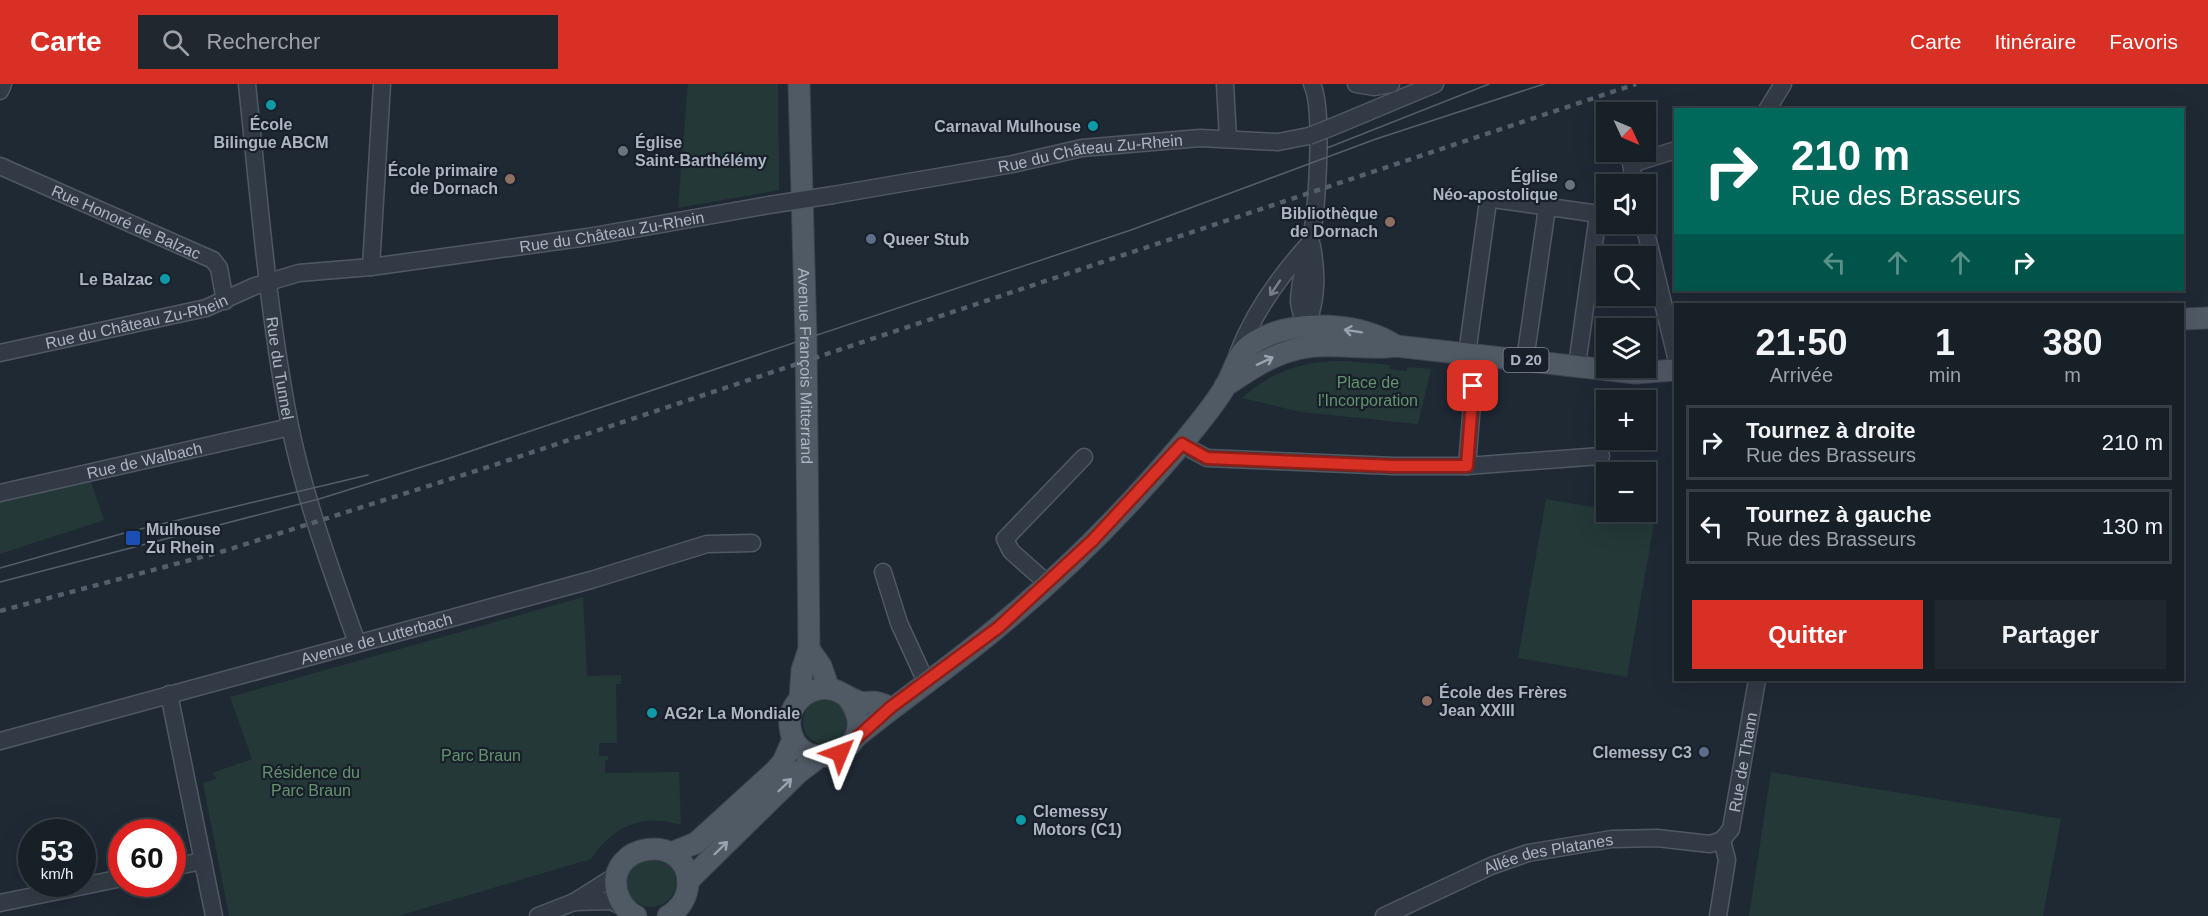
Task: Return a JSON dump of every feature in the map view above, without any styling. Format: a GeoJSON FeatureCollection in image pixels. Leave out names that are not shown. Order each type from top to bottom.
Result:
{"type":"FeatureCollection","features":[{"type":"Feature","properties":{"kind":"main road","name":"Avenue François Mitterrand"},"geometry":{"type":"LineString","coordinates":[[799,84],[806,339],[809,649],[802,670],[800,698]]}},
{"type":"Feature","properties":{"kind":"main road"},"geometry":{"type":"LineString","coordinates":[[2184,319],[2208,318]]}},
{"type":"Feature","properties":{"kind":"main road","name":"D 20"},"geometry":{"type":"LineString","coordinates":[[1307,325],[1380,336],[1396,346]]}},
{"type":"Feature","properties":{"kind":"main road"},"geometry":{"type":"LineString","coordinates":[[688,881],[796,774],[819,757],[840,753],[891,707],[999,627],[1093,540],[1182,444],[1225,387],[1237,357],[1260,339],[1283,329],[1307,325]]}},
{"type":"Feature","properties":{"kind":"main road","name":"D 20"},"geometry":{"type":"LineString","coordinates":[[1309,346],[1373,349],[1396,346],[1635,373],[1674,370]]}},
{"type":"Feature","properties":{"kind":"main road"},"geometry":{"type":"LineString","coordinates":[[1225,387],[1260,362],[1309,346]]}},
{"type":"Feature","properties":{"kind":"main road","name":"Avenue François Mitterrand"},"geometry":{"type":"LineString","coordinates":[[809,649],[821,666],[829,689]]}},
{"type":"Feature","properties":{"kind":"main road"},"geometry":{"type":"LineString","coordinates":[[819,757],[800,747],[794,739],[790,718],[800,698],[819,689],[829,689],[848,698],[891,707]]}},
{"type":"Feature","properties":{"kind":"main road"},"geometry":{"type":"LineString","coordinates":[[848,698],[858,717],[855,738]]}},
{"type":"Feature","properties":{"kind":"main road"},"geometry":{"type":"LineString","coordinates":[[632,913],[618,897],[617,875],[621,865],[638,850],[649,848],[671,853],[696,843],[775,771],[783,762],[794,739]]}},
{"type":"Feature","properties":{"kind":"main road"},"geometry":{"type":"LineString","coordinates":[[668,916],[682,903],[688,881],[686,870],[671,853]]}},
{"type":"Feature","properties":{"kind":"street"},"geometry":{"type":"LineString","coordinates":[[0,91],[3,84]]}},
{"type":"Feature","properties":{"kind":"street","name":"Rue du Tunnel"},"geometry":{"type":"LineString","coordinates":[[247,84],[267,282],[290,427],[317,527],[357,643]]}},
{"type":"Feature","properties":{"kind":"street"},"geometry":{"type":"LineString","coordinates":[[370,267],[382,84]]}},
{"type":"Feature","properties":{"kind":"street"},"geometry":{"type":"LineString","coordinates":[[1225,84],[1228,139]]}},
{"type":"Feature","properties":{"kind":"street"},"geometry":{"type":"LineString","coordinates":[[1309,346],[1307,325],[1299,304],[1301,276],[1311,242],[1319,117],[1319,103],[1312,84]]}},
{"type":"Feature","properties":{"kind":"street"},"geometry":{"type":"LineString","coordinates":[[1356,84],[1374,87],[1390,84]]}},
{"type":"Feature","properties":{"kind":"street","name":"Rue du Château Zu-Rhein"},"geometry":{"type":"LineString","coordinates":[[0,353],[195,311],[225,301],[267,282],[299,273],[370,267],[588,237],[1013,164],[1082,148],[1200,138],[1278,142],[1309,136],[1435,84]]}},
{"type":"Feature","properties":{"kind":"street"},"geometry":{"type":"LineString","coordinates":[[1768,108],[1783,84]]}},
{"type":"Feature","properties":{"kind":"street"},"geometry":{"type":"LineString","coordinates":[[1633,174],[1631,164],[1674,151]]}},
{"type":"Feature","properties":{"kind":"street","name":"Rue Honoré de Balzac"},"geometry":{"type":"LineString","coordinates":[[0,166],[213,260],[219,268],[225,301]]}},
{"type":"Feature","properties":{"kind":"street"},"geometry":{"type":"LineString","coordinates":[[1467,466],[1471,355],[1488,201],[1493,199],[1596,214]]}},
{"type":"Feature","properties":{"kind":"street"},"geometry":{"type":"LineString","coordinates":[[1525,360],[1546,208]]}},
{"type":"Feature","properties":{"kind":"street"},"geometry":{"type":"LineString","coordinates":[[1577,365],[1599,234]]}},
{"type":"Feature","properties":{"kind":"street"},"geometry":{"type":"LineString","coordinates":[[1646,234],[1674,349]]}},
{"type":"Feature","properties":{"kind":"street"},"geometry":{"type":"LineString","coordinates":[[1237,357],[1247,329],[1291,264],[1311,242]]}},
{"type":"Feature","properties":{"kind":"street","name":"Rue de Walbach"},"geometry":{"type":"LineString","coordinates":[[0,493],[290,427]]}},
{"type":"Feature","properties":{"kind":"street"},"geometry":{"type":"LineString","coordinates":[[1182,444],[1207,458],[1394,466],[1467,466],[1601,456]]}},
{"type":"Feature","properties":{"kind":"street"},"geometry":{"type":"LineString","coordinates":[[1047,583],[1011,551],[1005,539],[1084,457]]}},
{"type":"Feature","properties":{"kind":"street","name":"Avenue de Lutterbach"},"geometry":{"type":"LineString","coordinates":[[0,741],[591,580],[707,544],[752,543]]}},
{"type":"Feature","properties":{"kind":"street"},"geometry":{"type":"LineString","coordinates":[[883,572],[899,623],[926,682]]}},
{"type":"Feature","properties":{"kind":"street","name":"Rue de Thann"},"geometry":{"type":"LineString","coordinates":[[1722,840],[1731,828],[1757,681]]}},
{"type":"Feature","properties":{"kind":"street"},"geometry":{"type":"LineString","coordinates":[[169,694],[214,916]]}},
{"type":"Feature","properties":{"kind":"street","name":"Allée des Platanes"},"geometry":{"type":"LineString","coordinates":[[1384,916],[1491,866],[1528,853],[1612,839],[1657,838],[1710,844],[1722,840]]}},
{"type":"Feature","properties":{"kind":"street"},"geometry":{"type":"LineString","coordinates":[[1718,916],[1727,860],[1722,840]]}},
{"type":"Feature","properties":{"kind":"street"},"geometry":{"type":"LineString","coordinates":[[186,864],[203,861]]}},
{"type":"Feature","properties":{"kind":"street"},"geometry":{"type":"LineString","coordinates":[[537,916],[574,902],[617,875]]}},
{"type":"Feature","properties":{"kind":"street"},"geometry":{"type":"LineString","coordinates":[[0,903],[108,881]]}},
{"type":"Feature","properties":{"kind":"street"},"geometry":{"type":"LineString","coordinates":[[574,902],[611,901],[632,913]]}},
{"type":"Feature","properties":{"kind":"green space"},"geometry":{"type":"Polygon","coordinates":[[[688,84],[778,84],[779,190],[678,208],[688,84]]]}},
{"type":"Feature","properties":{"kind":"green space","name":"Place de l'Incorporation"},"geometry":{"type":"Polygon","coordinates":[[[1331,361],[1390,365],[1390,369],[1406,371],[1407,367],[1431,369],[1418,424],[1301,412],[1242,398],[1265,381],[1290,369],[1331,361]]]}},
{"type":"Feature","properties":{"kind":"green space"},"geometry":{"type":"Polygon","coordinates":[[[89,476],[104,520],[0,554],[0,499],[89,476]]]}},
{"type":"Feature","properties":{"kind":"green space"},"geometry":{"type":"Polygon","coordinates":[[[1546,499],[1596,508],[1596,522],[1654,522],[1627,677],[1518,658],[1546,499]]]}},
{"type":"Feature","properties":{"kind":"green space"},"geometry":{"type":"Polygon","coordinates":[[[583,597],[587,676],[621,675],[621,684],[616,684],[617,743],[599,743],[599,756],[608,756],[608,760],[605,761],[605,773],[679,772],[681,825],[654,821],[630,825],[609,838],[591,859],[398,916],[229,916],[203,783],[217,779],[212,773],[252,759],[230,697],[583,597]]]}},
{"type":"Feature","properties":{"kind":"green space"},"geometry":{"type":"Polygon","coordinates":[[[826,699],[842,706],[849,722],[842,738],[826,745],[810,738],[803,722],[810,706],[826,699]]]}},
{"type":"Feature","properties":{"kind":"green space"},"geometry":{"type":"Polygon","coordinates":[[[1771,772],[2061,819],[2043,916],[1749,916],[1771,772]]]}},
{"type":"Feature","properties":{"kind":"green space"},"geometry":{"type":"Polygon","coordinates":[[[656,857],[669,864],[675,872],[675,892],[669,900],[661,906],[646,907],[633,900],[627,892],[626,877],[633,864],[641,858],[656,857]]]}},
{"type":"Feature","properties":{"kind":"tram line"},"geometry":{"type":"LineString","coordinates":[[1327,148],[1489,84]]}},
{"type":"Feature","properties":{"kind":"tram line"},"geometry":{"type":"LineString","coordinates":[[0,582],[319,499],[450,458],[1131,230],[1376,139],[1544,84]]}},
{"type":"Feature","properties":{"kind":"tram line"},"geometry":{"type":"LineString","coordinates":[[0,568],[128,532],[368,475]]}},
{"type":"Feature","properties":{"kind":"railway"},"geometry":{"type":"LineString","coordinates":[[0,611],[224,551],[485,468],[1636,84]]}},
{"type":"Feature","properties":{"kind":"place","name":"École Bilingue ABCM"},"geometry":{"type":"Point","coordinates":[271,105]}},
{"type":"Feature","properties":{"kind":"place","name":"Carnaval Mulhouse"},"geometry":{"type":"Point","coordinates":[1093,126]}},
{"type":"Feature","properties":{"kind":"place","name":"Église Saint-Barthélémy"},"geometry":{"type":"Point","coordinates":[623,151]}},
{"type":"Feature","properties":{"kind":"place","name":"École primaire de Dornach"},"geometry":{"type":"Point","coordinates":[510,179]}},
{"type":"Feature","properties":{"kind":"place","name":"Église Néo-apostolique"},"geometry":{"type":"Point","coordinates":[1570,185]}},
{"type":"Feature","properties":{"kind":"place","name":"Bibliothèque de Dornach"},"geometry":{"type":"Point","coordinates":[1390,222]}},
{"type":"Feature","properties":{"kind":"place","name":"Queer Stub"},"geometry":{"type":"Point","coordinates":[871,239]}},
{"type":"Feature","properties":{"kind":"place","name":"Le Balzac"},"geometry":{"type":"Point","coordinates":[165,279]}},
{"type":"Feature","properties":{"kind":"place","name":"Mulhouse Zu Rhein"},"geometry":{"type":"Point","coordinates":[133,538]}},
{"type":"Feature","properties":{"kind":"place","name":"École des Frères Jean XXIII"},"geometry":{"type":"Point","coordinates":[1427,701]}},
{"type":"Feature","properties":{"kind":"place","name":"AG2r La Mondiale"},"geometry":{"type":"Point","coordinates":[652,713]}},
{"type":"Feature","properties":{"kind":"place","name":"Clemessy C3"},"geometry":{"type":"Point","coordinates":[1704,752]}},
{"type":"Feature","properties":{"kind":"place","name":"Clemessy Motors (C1)"},"geometry":{"type":"Point","coordinates":[1021,820]}},
{"type":"Feature","properties":{"kind":"route"},"geometry":{"type":"LineString","coordinates":[[840,753],[891,707],[999,627],[1093,540],[1182,444],[1207,458],[1394,466],[1467,466],[1473,386]]}},
{"type":"Feature","properties":{"kind":"park label","name":"Parc Braun"},"geometry":{"type":"Point","coordinates":[481,755]}},
{"type":"Feature","properties":{"kind":"park label","name":"Résidence du Parc Braun"},"geometry":{"type":"Point","coordinates":[311,781]}}]}
